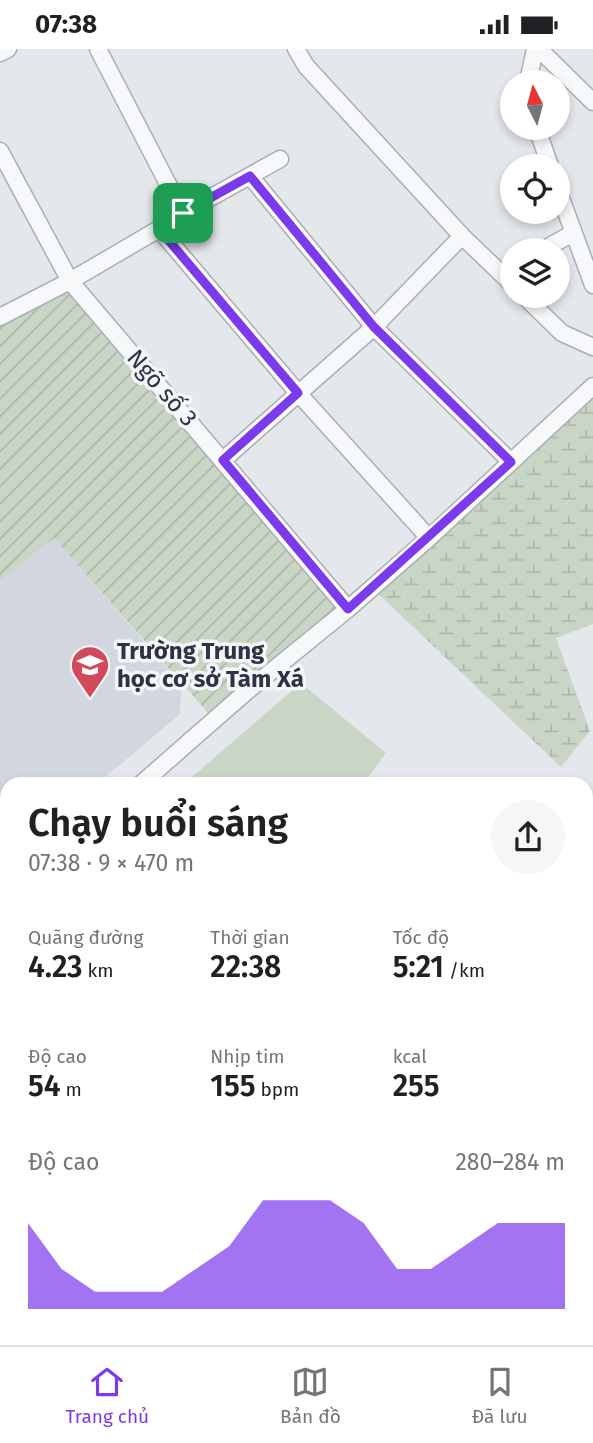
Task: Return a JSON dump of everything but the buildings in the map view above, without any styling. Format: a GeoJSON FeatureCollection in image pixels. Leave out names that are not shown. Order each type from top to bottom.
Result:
{"type":"FeatureCollection","features":[{"type":"Feature","properties":{"kind":"street"},"geometry":{"type":"LineString","coordinates":[[0,53],[8,49]]}},
{"type":"Feature","properties":{"kind":"street"},"geometry":{"type":"LineString","coordinates":[[98,49],[183,213]]}},
{"type":"Feature","properties":{"kind":"street"},"geometry":{"type":"LineString","coordinates":[[296,49],[306,66],[462,236],[500,268]]}},
{"type":"Feature","properties":{"kind":"street"},"geometry":{"type":"LineString","coordinates":[[531,70],[537,49],[593,102]]}},
{"type":"Feature","properties":{"kind":"street","name":"Ngõ số 3"},"geometry":{"type":"LineString","coordinates":[[0,151],[70,281],[348,609]]}},
{"type":"Feature","properties":{"kind":"street"},"geometry":{"type":"LineString","coordinates":[[0,317],[70,281],[279,159]]}},
{"type":"Feature","properties":{"kind":"street"},"geometry":{"type":"LineString","coordinates":[[250,176],[374,327],[511,462]]}},
{"type":"Feature","properties":{"kind":"street"},"geometry":{"type":"LineString","coordinates":[[570,224],[593,285]]}},
{"type":"Feature","properties":{"kind":"street"},"geometry":{"type":"LineString","coordinates":[[159,229],[298,393],[429,538]]}},
{"type":"Feature","properties":{"kind":"street"},"geometry":{"type":"LineString","coordinates":[[564,238],[573,233]]}},
{"type":"Feature","properties":{"kind":"street"},"geometry":{"type":"LineString","coordinates":[[223,460],[374,327],[462,236]]}},
{"type":"Feature","properties":{"kind":"street"},"geometry":{"type":"LineString","coordinates":[[536,308],[562,333],[593,347]]}},
{"type":"Feature","properties":{"kind":"street"},"geometry":{"type":"LineString","coordinates":[[149,777],[429,538],[593,386]]}},
{"type":"Feature","properties":{"kind":"shaded area","name":"Trường Trung học cơ sở Tàm Xá"},"geometry":{"type":"Polygon","coordinates":[[[54,538],[181,684],[180,714],[105,777],[0,777],[0,581],[54,538]]]}},
{"type":"Feature","properties":{"kind":"green space"},"geometry":{"type":"Polygon","coordinates":[[[70,281],[348,609],[208,713],[54,538],[0,581],[0,322],[70,281]]]}},
{"type":"Feature","properties":{"kind":"green space"},"geometry":{"type":"Polygon","coordinates":[[[593,386],[593,624],[556,638],[590,731],[561,767],[372,588],[593,386]]]}},
{"type":"Feature","properties":{"kind":"green space"},"geometry":{"type":"Polygon","coordinates":[[[301,683],[386,753],[368,777],[192,777],[301,683]]]}},
{"type":"Feature","properties":{"kind":"place","name":"Trường Trung học cơ sở Tàm Xá"},"geometry":{"type":"Point","coordinates":[90,699]}},
{"type":"Feature","properties":{"kind":"route"},"geometry":{"type":"LineString","coordinates":[[250,176],[374,327],[511,462],[348,609],[223,460],[298,393],[159,229],[183,213],[250,176]]}}]}
